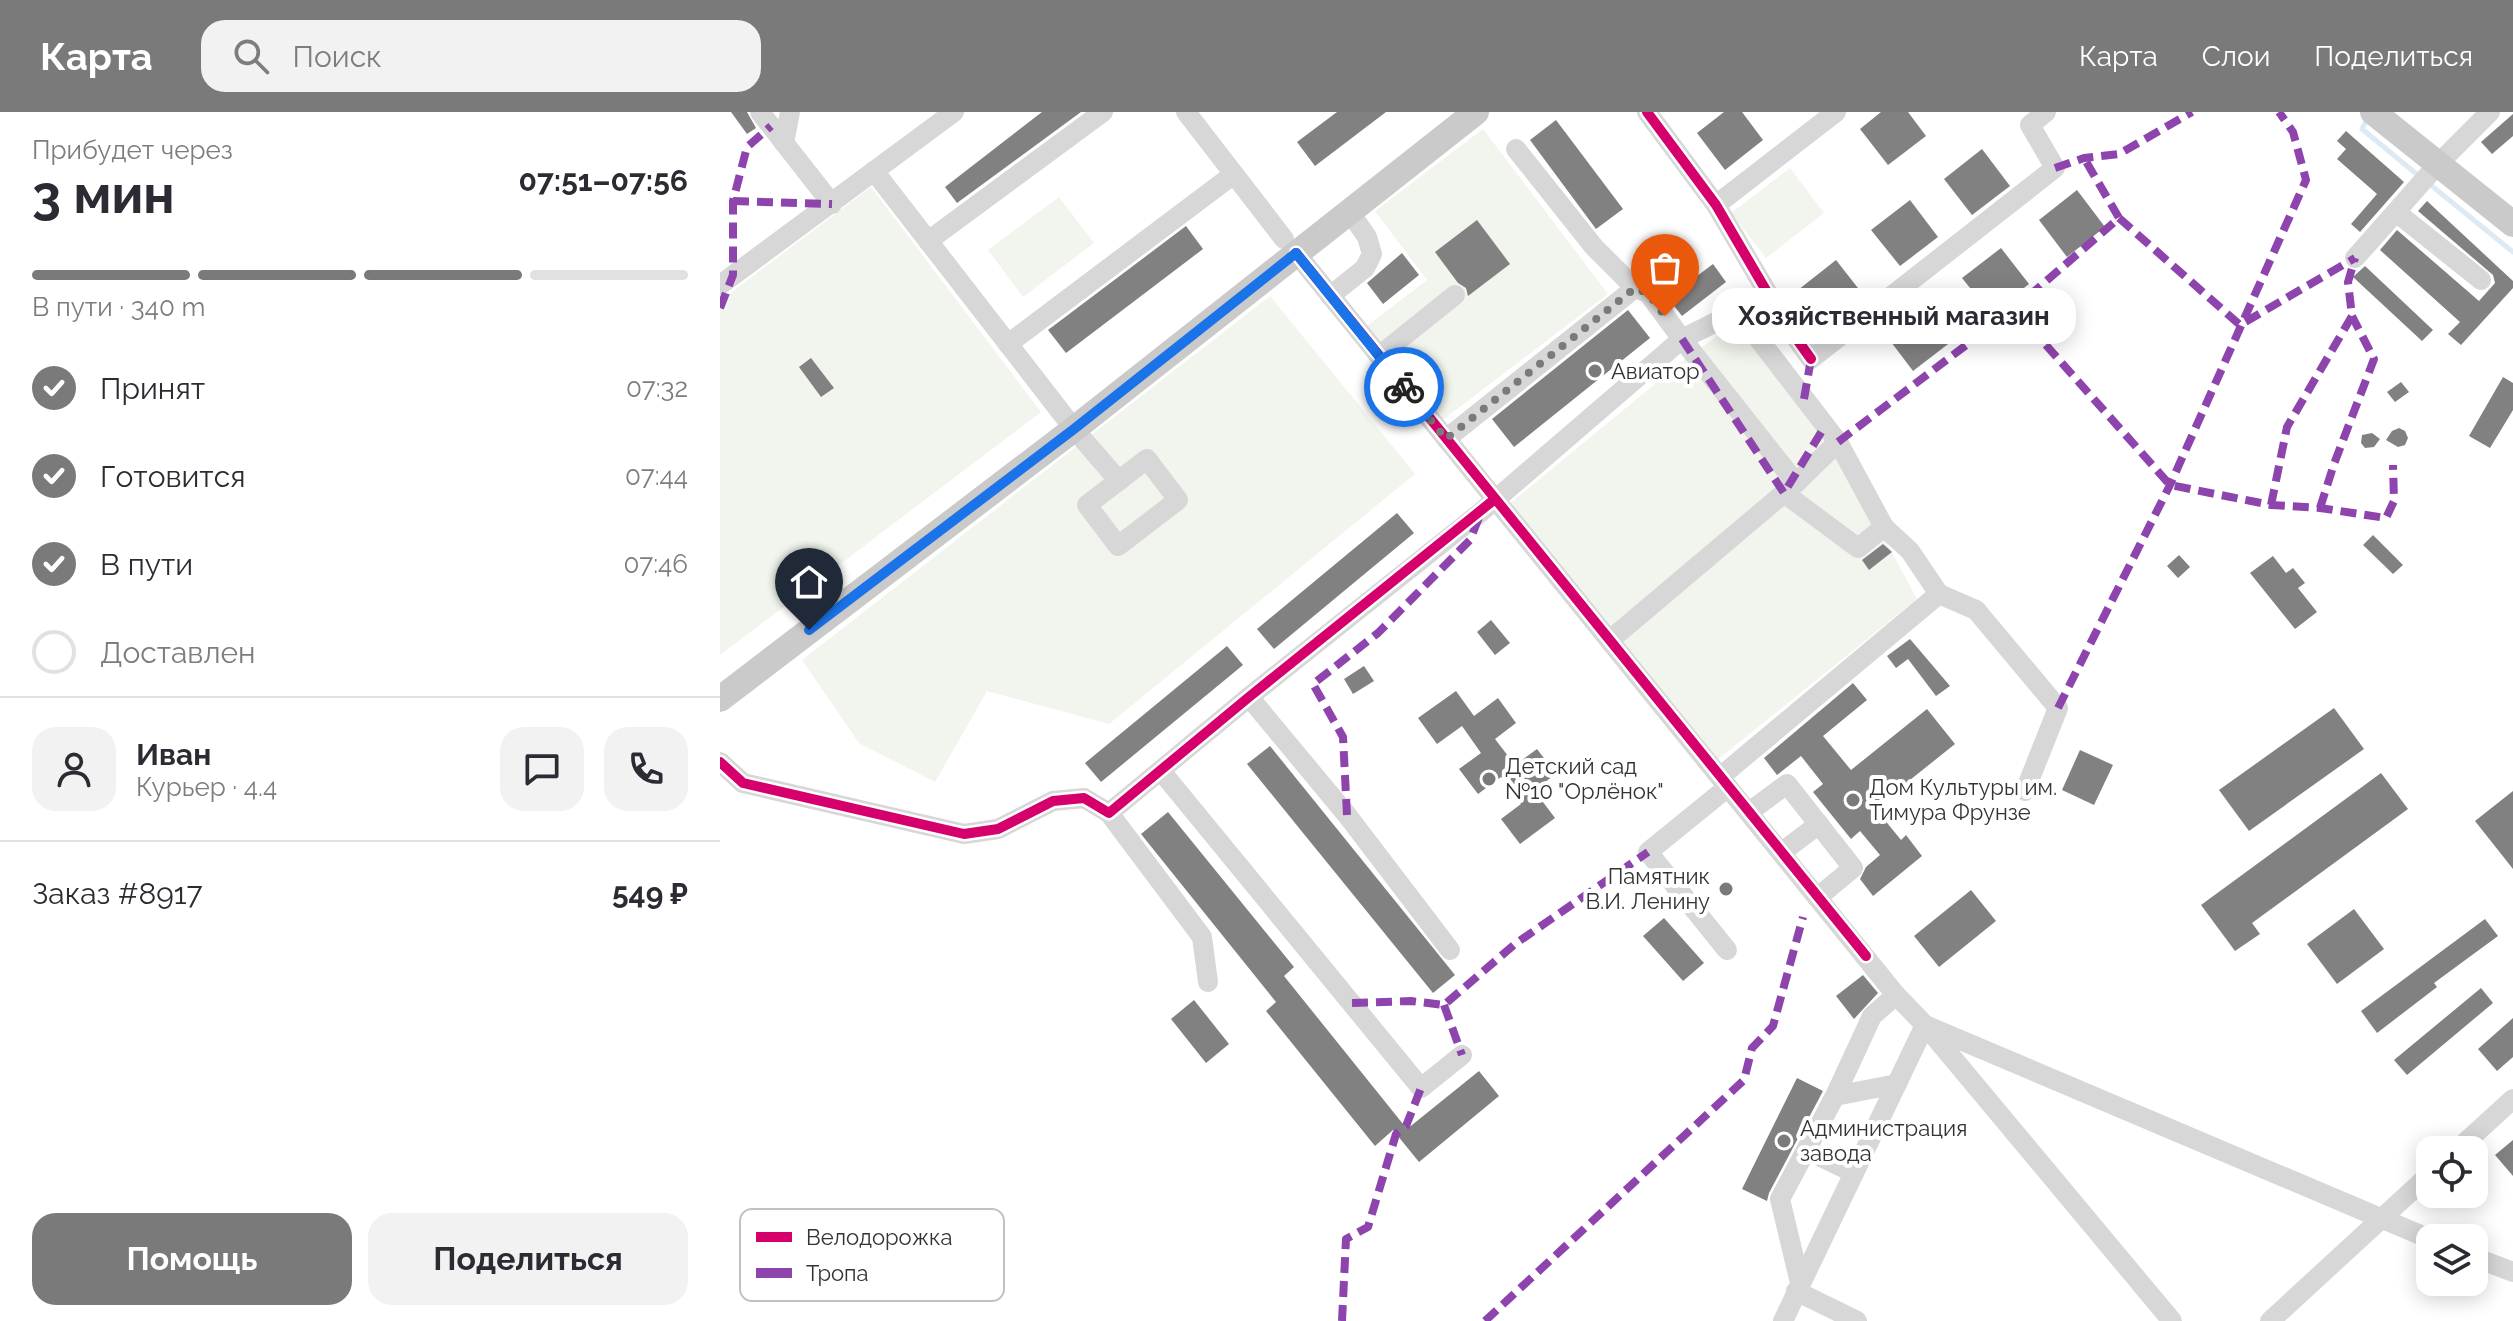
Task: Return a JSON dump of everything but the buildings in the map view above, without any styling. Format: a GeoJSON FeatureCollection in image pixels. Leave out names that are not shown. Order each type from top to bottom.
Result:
{"type":"FeatureCollection","features":[{"type":"Feature","properties":{"kind":"main road"},"geometry":{"type":"LineString","coordinates":[[720,699],[1074,429],[1290,246],[1349,211],[1476,112]]}},
{"type":"Feature","properties":{"kind":"main road"},"geometry":{"type":"LineString","coordinates":[[2373,112],[2433,171],[2513,224]]}},
{"type":"Feature","properties":{"kind":"street"},"geometry":{"type":"LineString","coordinates":[[760,112],[832,204]]}},
{"type":"Feature","properties":{"kind":"street"},"geometry":{"type":"LineString","coordinates":[[784,143],[790,112]]}},
{"type":"Feature","properties":{"kind":"street"},"geometry":{"type":"LineString","coordinates":[[720,285],[954,112]]}},
{"type":"Feature","properties":{"kind":"street"},"geometry":{"type":"LineString","coordinates":[[928,241],[1103,112]]}},
{"type":"Feature","properties":{"kind":"street"},"geometry":{"type":"LineString","coordinates":[[1186,112],[1330,296],[1896,995],[1925,1025],[2172,1321]]}},
{"type":"Feature","properties":{"kind":"street"},"geometry":{"type":"LineString","coordinates":[[1647,112],[1716,205],[1784,321],[1811,359],[2055,168],[2030,125],[2046,112]]}},
{"type":"Feature","properties":{"kind":"street"},"geometry":{"type":"LineString","coordinates":[[1716,205],[1836,112]]}},
{"type":"Feature","properties":{"kind":"street"},"geometry":{"type":"LineString","coordinates":[[2355,258],[2490,112]]}},
{"type":"Feature","properties":{"kind":"street"},"geometry":{"type":"LineString","coordinates":[[1516,149],[1594,247],[1635,288],[1648,293],[1790,488],[1858,548],[1884,527]]}},
{"type":"Feature","properties":{"kind":"street"},"geometry":{"type":"LineString","coordinates":[[874,171],[1074,429],[1119,481]]}},
{"type":"Feature","properties":{"kind":"street"},"geometry":{"type":"LineString","coordinates":[[1008,344],[1234,174]]}},
{"type":"Feature","properties":{"kind":"street"},"geometry":{"type":"LineString","coordinates":[[1330,296],[1365,268],[1372,254],[1367,237],[1349,211]]}},
{"type":"Feature","properties":{"kind":"street"},"geometry":{"type":"LineString","coordinates":[[2396,212],[2481,280]]}},
{"type":"Feature","properties":{"kind":"street"},"geometry":{"type":"LineString","coordinates":[[1446,439],[1635,288]]}},
{"type":"Feature","properties":{"kind":"street"},"geometry":{"type":"LineString","coordinates":[[1379,356],[1455,295]]}},
{"type":"Feature","properties":{"kind":"street"},"geometry":{"type":"LineString","coordinates":[[1109,813],[1495,499],[1682,339],[1724,318],[1747,324],[1838,442],[1884,527],[1910,551],[1939,594],[1976,610],[2058,708],[2025,791]]}},
{"type":"Feature","properties":{"kind":"street"},"geometry":{"type":"LineString","coordinates":[[1610,640],[1790,488],[1838,442]]}},
{"type":"Feature","properties":{"kind":"street"},"geometry":{"type":"LineString","coordinates":[[1147,459],[1178,500],[1118,546],[1087,505],[1119,481],[1147,459]]}},
{"type":"Feature","properties":{"kind":"street"},"geometry":{"type":"LineString","coordinates":[[1727,950],[1648,852],[1939,594]]}},
{"type":"Feature","properties":{"kind":"street"},"geometry":{"type":"LineString","coordinates":[[1249,697],[1347,815],[1450,950]]}},
{"type":"Feature","properties":{"kind":"street"},"geometry":{"type":"LineString","coordinates":[[720,762],[743,783],[964,834],[998,829],[1053,801],[1084,798],[1109,813],[1202,937],[1208,982]]}},
{"type":"Feature","properties":{"kind":"street"},"geometry":{"type":"LineString","coordinates":[[1161,771],[1421,1088],[1462,1055]]}},
{"type":"Feature","properties":{"kind":"street"},"geometry":{"type":"LineString","coordinates":[[1749,812],[1787,784],[1853,868],[1818,897]]}},
{"type":"Feature","properties":{"kind":"street"},"geometry":{"type":"LineString","coordinates":[[1782,852],[1819,824]]}},
{"type":"Feature","properties":{"kind":"street"},"geometry":{"type":"LineString","coordinates":[[1857,1321],[1798,1287],[1780,1199],[1835,1096],[1872,1016],[1896,995]]}},
{"type":"Feature","properties":{"kind":"street"},"geometry":{"type":"LineString","coordinates":[[1783,1321],[1925,1025]]}},
{"type":"Feature","properties":{"kind":"street"},"geometry":{"type":"LineString","coordinates":[[1925,1025],[2416,1234]]}},
{"type":"Feature","properties":{"kind":"street"},"geometry":{"type":"LineString","coordinates":[[1835,1096],[1897,1084]]}},
{"type":"Feature","properties":{"kind":"street"},"geometry":{"type":"LineString","coordinates":[[2472,1136],[2513,1099]]}},
{"type":"Feature","properties":{"kind":"street"},"geometry":{"type":"LineString","coordinates":[[1807,1150],[1854,1173]]}},
{"type":"Feature","properties":{"kind":"street"},"geometry":{"type":"LineString","coordinates":[[2270,1321],[2416,1187]]}},
{"type":"Feature","properties":{"kind":"street"},"geometry":{"type":"LineString","coordinates":[[2488,1262],[2513,1272]]}},
{"type":"Feature","properties":{"kind":"shaded area"},"geometry":{"type":"Polygon","coordinates":[[[1483,129],[1608,294],[1440,422],[1367,326],[1427,280],[1375,211],[1483,129]]]}},
{"type":"Feature","properties":{"kind":"shaded area"},"geometry":{"type":"Polygon","coordinates":[[[1790,168],[1824,213],[1766,258],[1731,213],[1790,168]]]}},
{"type":"Feature","properties":{"kind":"shaded area"},"geometry":{"type":"Polygon","coordinates":[[[871,187],[1041,412],[720,655],[720,301],[871,187]]]}},
{"type":"Feature","properties":{"kind":"shaded area"},"geometry":{"type":"Polygon","coordinates":[[[1059,197],[1094,243],[1023,297],[988,250],[1059,197]]]}},
{"type":"Feature","properties":{"kind":"shaded area"},"geometry":{"type":"Polygon","coordinates":[[[1270,296],[1415,474],[1109,724],[987,691],[935,782],[859,743],[802,660],[1270,296]]]}},
{"type":"Feature","properties":{"kind":"shaded area"},"geometry":{"type":"Polygon","coordinates":[[[1747,332],[1837,451],[1917,599],[1717,760],[1507,506],[1690,355],[1719,335],[1747,332]]]}},
{"type":"Feature","properties":{"kind":"waterway"},"geometry":{"type":"LineString","coordinates":[[2365,123],[2362,129],[2419,176]]}},
{"type":"Feature","properties":{"kind":"waterway"},"geometry":{"type":"LineString","coordinates":[[2427,182],[2513,252]]}},
{"type":"Feature","properties":{"kind":"marked path"},"geometry":{"type":"LineString","coordinates":[[2055,168],[2084,158],[2119,154],[2192,112]]}},
{"type":"Feature","properties":{"kind":"marked path"},"geometry":{"type":"LineString","coordinates":[[2058,708],[2170,485],[2306,180],[2293,132],[2279,112]]}},
{"type":"Feature","properties":{"kind":"marked path"},"geometry":{"type":"LineString","coordinates":[[720,308],[733,275],[733,201],[747,147],[771,126]]}},
{"type":"Feature","properties":{"kind":"marked path"},"geometry":{"type":"LineString","coordinates":[[1838,442],[2014,309],[2119,218],[2084,158]]}},
{"type":"Feature","properties":{"kind":"marked path"},"geometry":{"type":"LineString","coordinates":[[733,201],[832,204]]}},
{"type":"Feature","properties":{"kind":"marked path"},"geometry":{"type":"LineString","coordinates":[[2119,218],[2240,325],[2355,258]]}},
{"type":"Feature","properties":{"kind":"marked path"},"geometry":{"type":"LineString","coordinates":[[2271,505],[2287,427],[2352,316],[2348,282],[2355,258]]}},
{"type":"Feature","properties":{"kind":"marked path"},"geometry":{"type":"LineString","coordinates":[[2014,309],[2170,485],[2271,505],[2320,508],[2386,518],[2394,501],[2393,465]]}},
{"type":"Feature","properties":{"kind":"marked path"},"geometry":{"type":"LineString","coordinates":[[2320,508],[2374,359],[2352,316]]}},
{"type":"Feature","properties":{"kind":"marked path"},"geometry":{"type":"LineString","coordinates":[[1747,324],[1784,321]]}},
{"type":"Feature","properties":{"kind":"marked path"},"geometry":{"type":"LineString","coordinates":[[1682,339],[1784,493],[1825,426]]}},
{"type":"Feature","properties":{"kind":"marked path"},"geometry":{"type":"LineString","coordinates":[[1804,399],[1811,359]]}},
{"type":"Feature","properties":{"kind":"marked path"},"geometry":{"type":"LineString","coordinates":[[1347,815],[1343,737],[1313,684],[1378,633],[1470,540],[1480,515]]}},
{"type":"Feature","properties":{"kind":"marked path"},"geometry":{"type":"LineString","coordinates":[[1352,1003],[1411,1001],[1444,1005],[1515,944],[1648,852]]}},
{"type":"Feature","properties":{"kind":"marked path"},"geometry":{"type":"LineString","coordinates":[[1485,1321],[1744,1080],[1752,1048],[1773,1026],[1803,917]]}},
{"type":"Feature","properties":{"kind":"marked path"},"geometry":{"type":"LineString","coordinates":[[1444,1005],[1462,1055]]}},
{"type":"Feature","properties":{"kind":"marked path"},"geometry":{"type":"LineString","coordinates":[[1342,1321],[1346,1239],[1368,1227],[1396,1134],[1406,1126],[1421,1088]]}},
{"type":"Feature","properties":{"kind":"cycle path"},"geometry":{"type":"LineString","coordinates":[[1647,112],[1716,205],[1784,321],[1811,359]]}},
{"type":"Feature","properties":{"kind":"cycle path"},"geometry":{"type":"LineString","coordinates":[[1296,253],[1866,956]]}},
{"type":"Feature","properties":{"kind":"cycle path"},"geometry":{"type":"LineString","coordinates":[[720,762],[743,783],[964,834],[998,829],[1053,801],[1084,798],[1109,813],[1495,499]]}},
{"type":"Feature","properties":{"kind":"way so far"},"geometry":{"type":"LineString","coordinates":[[1404,387],[1446,439],[1635,288],[1648,293],[1665,316]]}},
{"type":"Feature","properties":{"kind":"place","name":"Хозяйственный магазин"},"geometry":{"type":"Point","coordinates":[1665,316]}},
{"type":"Feature","properties":{"kind":"place","name":"Авиатор"},"geometry":{"type":"Point","coordinates":[1595,371]}},
{"type":"Feature","properties":{"kind":"place","name":"Детский сад №10 \"Орлёнок\""},"geometry":{"type":"Point","coordinates":[1489,779]}},
{"type":"Feature","properties":{"kind":"place","name":"Дом Культуры им. Тимура Фрунзе"},"geometry":{"type":"Point","coordinates":[1853,800]}},
{"type":"Feature","properties":{"kind":"place","name":"Памятник В.И. Ленину"},"geometry":{"type":"Point","coordinates":[1726,889]}},
{"type":"Feature","properties":{"kind":"place","name":"Администрация завода"},"geometry":{"type":"Point","coordinates":[1784,1141]}},
{"type":"Feature","properties":{"kind":"route"},"geometry":{"type":"LineString","coordinates":[[809,630],[1074,429],[1296,253],[1404,387]]}}]}
